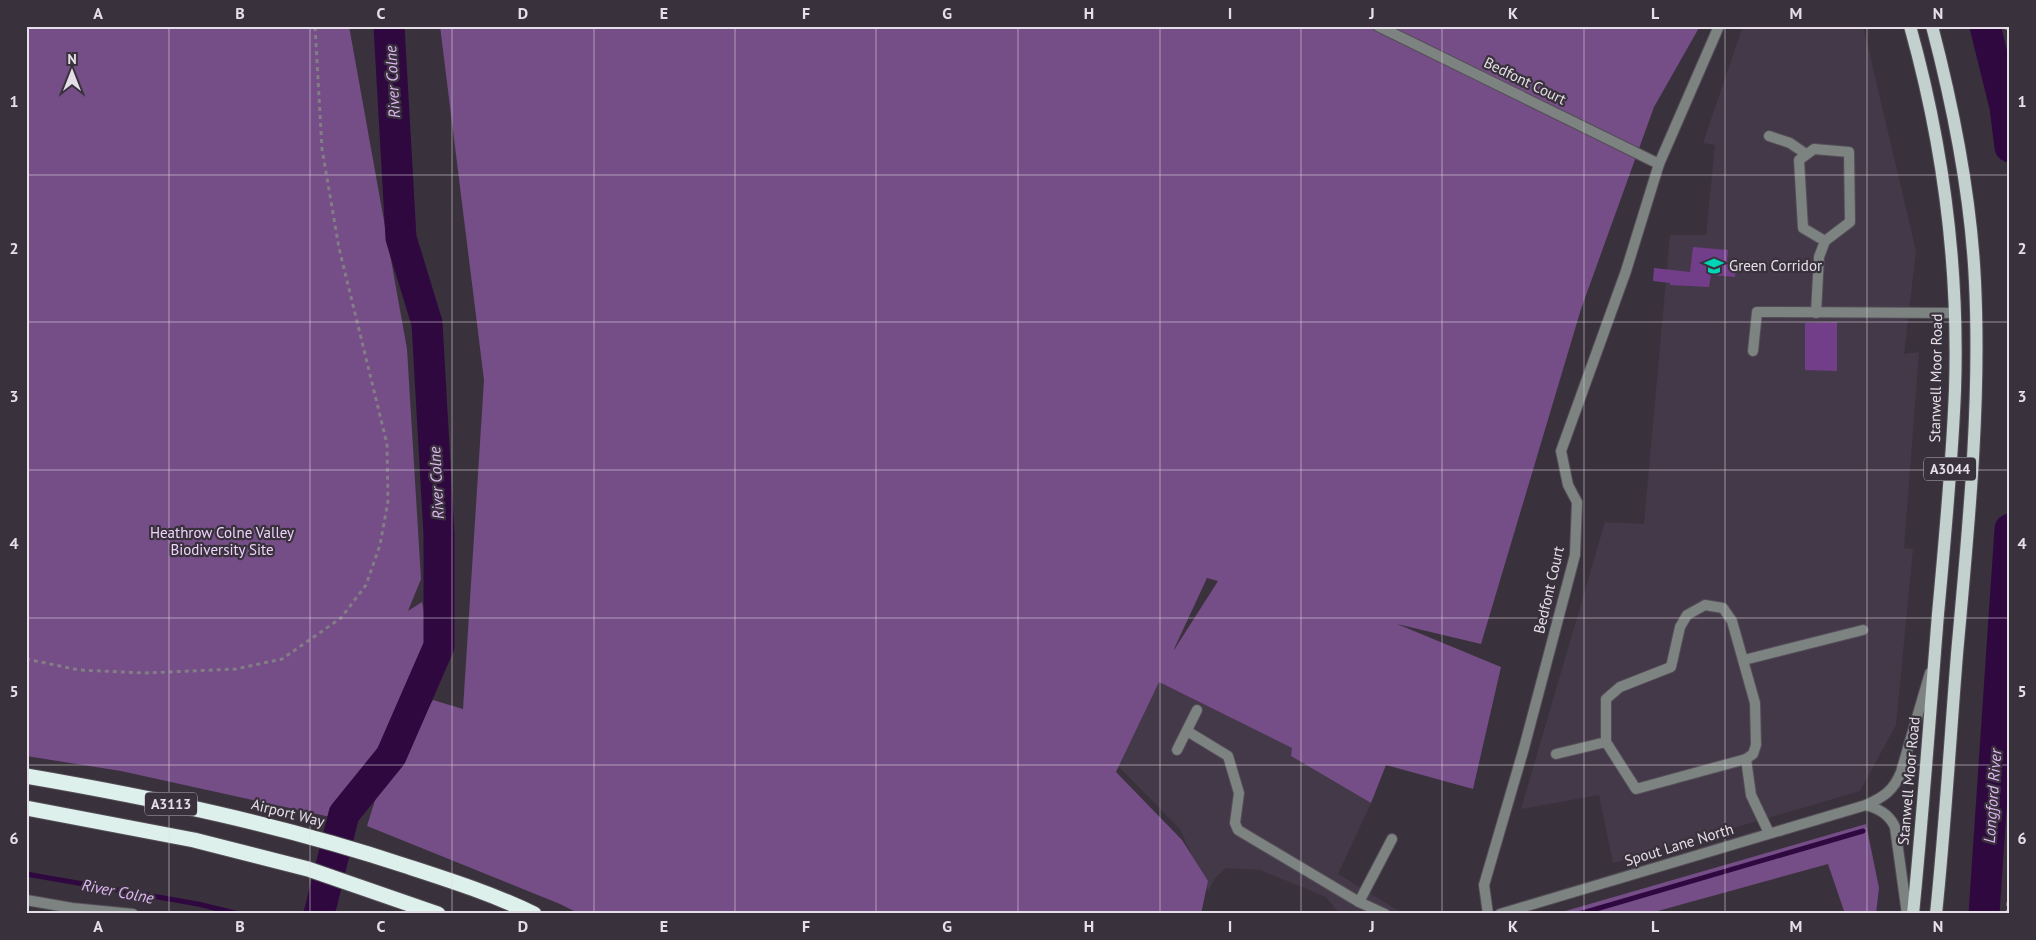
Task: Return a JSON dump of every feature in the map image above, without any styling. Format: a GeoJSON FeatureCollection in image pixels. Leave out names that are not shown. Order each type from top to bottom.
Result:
{"type":"FeatureCollection","features":[{"type":"Feature","properties":{"kind":"highway","name":"Airport Way"},"geometry":{"type":"LineString","coordinates":[[26,776],[167,803],[315,837],[456,882],[534,914]]}},
{"type":"Feature","properties":{"kind":"highway","name":"A3113"},"geometry":{"type":"LineString","coordinates":[[26,808],[194,840],[308,869],[438,914]]}},
{"type":"Feature","properties":{"kind":"main road","name":"Stanwell Moor Road"},"geometry":{"type":"LineString","coordinates":[[1910,26],[1930,106],[1950,243],[1954,313],[1955,388],[1951,458],[1913,914]]}},
{"type":"Feature","properties":{"kind":"main road","name":"A3044"},"geometry":{"type":"LineString","coordinates":[[1932,26],[1955,120],[1967,192],[1975,281],[1976,324],[1974,442],[1936,914]]}},
{"type":"Feature","properties":{"kind":"street","name":"Bedfont Court"},"geometry":{"type":"LineString","coordinates":[[1378,26],[1659,164]]}},
{"type":"Feature","properties":{"kind":"street","name":"Bedfont Court"},"geometry":{"type":"LineString","coordinates":[[1488,914],[1484,885],[1524,748],[1575,556],[1577,502],[1568,485],[1561,450],[1626,271],[1659,164],[1719,26]]}},
{"type":"Feature","properties":{"kind":"street"},"geometry":{"type":"LineString","coordinates":[[1769,136],[1790,143],[1806,154]]}},
{"type":"Feature","properties":{"kind":"street"},"geometry":{"type":"LineString","coordinates":[[1816,313],[1819,257],[1825,241],[1850,222],[1849,152],[1814,149],[1799,160],[1803,228],[1825,241]]}},
{"type":"Feature","properties":{"kind":"street"},"geometry":{"type":"LineString","coordinates":[[1753,351],[1757,312],[1954,313]]}},
{"type":"Feature","properties":{"kind":"street"},"geometry":{"type":"LineString","coordinates":[[1705,604],[1723,608],[1732,621],[1744,660],[1755,703],[1758,735],[1753,754],[1746,759],[1636,789],[1606,742],[1606,698],[1620,687],[1671,667],[1680,627],[1687,615],[1705,604]]}},
{"type":"Feature","properties":{"kind":"street"},"geometry":{"type":"LineString","coordinates":[[1744,660],[1863,630]]}},
{"type":"Feature","properties":{"kind":"street","name":"Spout Lane North"},"geometry":{"type":"LineString","coordinates":[[1502,914],[1866,805],[1886,795],[1896,785],[1935,655]]}},
{"type":"Feature","properties":{"kind":"street"},"geometry":{"type":"LineString","coordinates":[[1177,750],[1197,710]]}},
{"type":"Feature","properties":{"kind":"street"},"geometry":{"type":"LineString","coordinates":[[1187,731],[1228,756],[1239,793],[1235,823],[1238,830],[1359,902],[1385,914]]}},
{"type":"Feature","properties":{"kind":"street"},"geometry":{"type":"LineString","coordinates":[[1556,754],[1606,742]]}},
{"type":"Feature","properties":{"kind":"street"},"geometry":{"type":"LineString","coordinates":[[1746,759],[1751,794],[1770,834]]}},
{"type":"Feature","properties":{"kind":"street"},"geometry":{"type":"LineString","coordinates":[[1866,805],[1880,810],[1895,826],[1907,914]]}},
{"type":"Feature","properties":{"kind":"street"},"geometry":{"type":"LineString","coordinates":[[1359,902],[1392,839]]}},
{"type":"Feature","properties":{"kind":"street"},"geometry":{"type":"LineString","coordinates":[[26,900],[72,908],[133,914]]}},
{"type":"Feature","properties":{"kind":"path"},"geometry":{"type":"LineString","coordinates":[[26,659],[80,670],[145,673],[236,669],[282,659],[341,618],[366,585],[380,545],[388,501],[387,444],[339,248],[322,149],[315,26]]}},
{"type":"Feature","properties":{"kind":"path"},"geometry":{"type":"LineString","coordinates":[[2006,26],[2010,39]]}},
{"type":"Feature","properties":{"kind":"path"},"geometry":{"type":"LineString","coordinates":[[2007,914],[2010,879]]}},
{"type":"Feature","properties":{"kind":"shaded area"},"geometry":{"type":"Polygon","coordinates":[[[1743,26],[1863,26],[1916,251],[1904,354],[1919,352],[1904,548],[1913,549],[1896,725],[1860,791],[1613,863],[1599,795],[1521,809],[1605,522],[1644,524],[1670,235],[1706,235],[1715,145],[1703,143],[1743,26]]]}},
{"type":"Feature","properties":{"kind":"shaded area"},"geometry":{"type":"Polygon","coordinates":[[[1155,680],[1293,748],[1291,756],[1371,803],[1338,874],[1404,914],[1340,914],[1326,897],[1260,870],[1226,868],[1215,878],[1208,891],[1180,829],[1117,765],[1155,680]]]}},
{"type":"Feature","properties":{"kind":"green space","name":"Heathrow Colne Valley Biodiversity Site"},"geometry":{"type":"Polygon","coordinates":[[[26,26],[349,26],[407,349],[421,579],[408,611],[422,602],[430,640],[387,733],[335,818],[121,771],[26,756],[26,26]]]}},
{"type":"Feature","properties":{"kind":"green space"},"geometry":{"type":"Polygon","coordinates":[[[440,26],[1700,26],[1654,107],[1581,309],[1481,644],[1397,624],[1501,667],[1473,789],[1386,765],[1371,803],[1291,756],[1292,748],[1159,682],[1116,772],[1182,840],[1208,881],[1201,914],[580,914],[560,904],[367,826],[381,781],[433,700],[463,709],[484,380],[440,26]],[[1207,578],[1174,650],[1218,581],[1207,578]]]}},
{"type":"Feature","properties":{"kind":"green space"},"geometry":{"type":"Polygon","coordinates":[[[1866,824],[1879,888],[1876,914],[1845,914],[1828,864],[1647,914],[1555,914],[1866,824]]]}},
{"type":"Feature","properties":{"kind":"building","name":"Green Corridor"},"geometry":{"type":"Polygon","coordinates":[[[1693,247],[1728,250],[1727,261],[1737,262],[1735,277],[1711,275],[1709,287],[1670,285],[1670,283],[1653,281],[1654,268],[1690,272],[1693,247]]]}},
{"type":"Feature","properties":{"kind":"building"},"geometry":{"type":"Polygon","coordinates":[[[1837,322],[1837,371],[1805,370],[1805,323],[1837,322]]]}},
{"type":"Feature","properties":{"kind":"waterway","name":"River Colne"},"geometry":{"type":"LineString","coordinates":[[319,914],[344,814],[391,756],[439,646],[439,535],[427,323],[401,238],[389,26]]}},
{"type":"Feature","properties":{"kind":"waterway","name":"Longford River"},"geometry":{"type":"LineString","coordinates":[[1985,26],[2005,107],[2010,147]]}},
{"type":"Feature","properties":{"kind":"waterway","name":"Longford River"},"geometry":{"type":"LineString","coordinates":[[1984,914],[2010,529]]}},
{"type":"Feature","properties":{"kind":"waterway"},"geometry":{"type":"LineString","coordinates":[[1579,914],[1863,831]]}},
{"type":"Feature","properties":{"kind":"waterway","name":"River Colne"},"geometry":{"type":"LineString","coordinates":[[26,874],[198,904],[239,914]]}},
{"type":"Feature","properties":{"kind":"place","name":"Green Corridor"},"geometry":{"type":"Point","coordinates":[1714,266]}}]}
